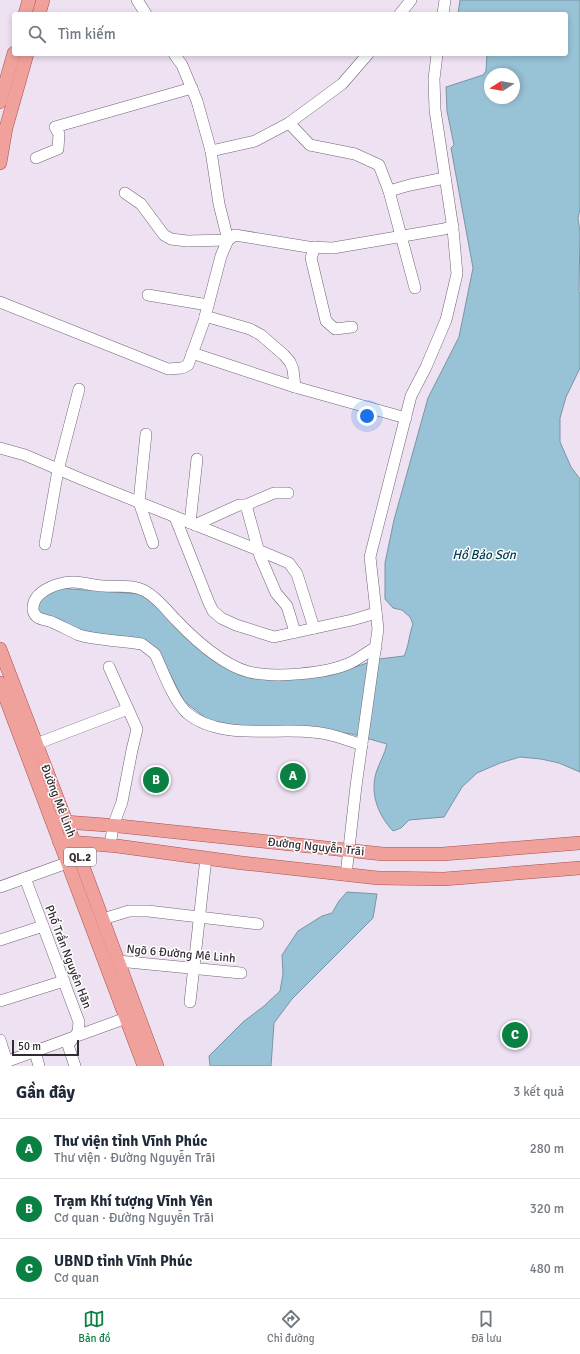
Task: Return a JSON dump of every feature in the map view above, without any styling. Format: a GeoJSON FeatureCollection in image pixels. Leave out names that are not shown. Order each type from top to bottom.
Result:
{"type":"FeatureCollection","features":[{"type":"Feature","properties":{"kind":"main road"},"geometry":{"type":"LineString","coordinates":[[26,12],[29,0]]}},
{"type":"Feature","properties":{"kind":"main road"},"geometry":{"type":"LineString","coordinates":[[40,12],[43,0]]}},
{"type":"Feature","properties":{"kind":"main road"},"geometry":{"type":"LineString","coordinates":[[0,102],[13,56]]}},
{"type":"Feature","properties":{"kind":"main road"},"geometry":{"type":"LineString","coordinates":[[0,163],[6,128],[26,56]]}},
{"type":"Feature","properties":{"kind":"main road","name":"Đường Mê Linh"},"geometry":{"type":"LineString","coordinates":[[0,649],[74,842],[74,860],[126,1018],[144,1066]]}},
{"type":"Feature","properties":{"kind":"main road","name":"Đường Mê Linh"},"geometry":{"type":"LineString","coordinates":[[0,683],[60,841],[74,860],[103,919],[158,1066]]}},
{"type":"Feature","properties":{"kind":"main road","name":"Đường Nguyễn Trãi"},"geometry":{"type":"LineString","coordinates":[[52,821],[383,854],[443,854],[580,844]]}},
{"type":"Feature","properties":{"kind":"main road","name":"Đường Nguyễn Trãi"},"geometry":{"type":"LineString","coordinates":[[60,841],[346,875],[400,879],[444,879],[580,868]]}},
{"type":"Feature","properties":{"kind":"street"},"geometry":{"type":"LineString","coordinates":[[137,0],[145,12]]}},
{"type":"Feature","properties":{"kind":"street"},"geometry":{"type":"LineString","coordinates":[[402,12],[411,0]]}},
{"type":"Feature","properties":{"kind":"street"},"geometry":{"type":"LineString","coordinates":[[443,12],[446,0]]}},
{"type":"Feature","properties":{"kind":"street"},"geometry":{"type":"LineString","coordinates":[[175,56],[182,65],[197,101],[211,151],[219,204],[228,240]]}},
{"type":"Feature","properties":{"kind":"street"},"geometry":{"type":"LineString","coordinates":[[211,151],[255,141],[290,123],[342,84],[366,56]]}},
{"type":"Feature","properties":{"kind":"street"},"geometry":{"type":"LineString","coordinates":[[346,875],[378,629],[370,557],[411,396],[426,367],[446,320],[457,274],[453,226],[434,110],[434,79],[437,56]]}},
{"type":"Feature","properties":{"kind":"street"},"geometry":{"type":"LineString","coordinates":[[36,158],[58,149],[59,134],[56,127],[192,88]]}},
{"type":"Feature","properties":{"kind":"street"},"geometry":{"type":"LineString","coordinates":[[290,123],[310,145],[355,154],[379,165],[389,191],[415,288]]}},
{"type":"Feature","properties":{"kind":"street"},"geometry":{"type":"LineString","coordinates":[[389,191],[445,178]]}},
{"type":"Feature","properties":{"kind":"street"},"geometry":{"type":"LineString","coordinates":[[125,194],[141,204],[164,235],[171,239],[187,241],[228,240]]}},
{"type":"Feature","properties":{"kind":"street"},"geometry":{"type":"LineString","coordinates":[[0,302],[168,369],[182,368],[188,365],[205,316],[221,256],[228,240],[235,235],[315,247],[333,248],[444,229],[453,226]]}},
{"type":"Feature","properties":{"kind":"street"},"geometry":{"type":"LineString","coordinates":[[315,247],[311,258],[326,321],[335,329],[352,327]]}},
{"type":"Feature","properties":{"kind":"street"},"geometry":{"type":"LineString","coordinates":[[148,295],[208,306]]}},
{"type":"Feature","properties":{"kind":"street"},"geometry":{"type":"LineString","coordinates":[[205,316],[256,331],[290,362],[293,369],[296,387]]}},
{"type":"Feature","properties":{"kind":"street"},"geometry":{"type":"LineString","coordinates":[[192,353],[296,387],[406,418]]}},
{"type":"Feature","properties":{"kind":"street"},"geometry":{"type":"LineString","coordinates":[[45,544],[58,470],[79,389]]}},
{"type":"Feature","properties":{"kind":"street"},"geometry":{"type":"LineString","coordinates":[[146,434],[139,502],[152,543]]}},
{"type":"Feature","properties":{"kind":"street"},"geometry":{"type":"LineString","coordinates":[[0,448],[25,455],[58,470],[289,563],[297,574],[314,628]]}},
{"type":"Feature","properties":{"kind":"street"},"geometry":{"type":"LineString","coordinates":[[193,524],[197,459]]}},
{"type":"Feature","properties":{"kind":"street"},"geometry":{"type":"LineString","coordinates":[[193,524],[239,505],[246,505],[274,493],[288,493]]}},
{"type":"Feature","properties":{"kind":"street"},"geometry":{"type":"LineString","coordinates":[[246,505],[258,550],[276,593],[287,606],[296,632]]}},
{"type":"Feature","properties":{"kind":"street"},"geometry":{"type":"LineString","coordinates":[[175,517],[209,603],[215,613],[221,618],[236,625],[274,637],[352,620],[376,613]]}},
{"type":"Feature","properties":{"kind":"street"},"geometry":{"type":"LineString","coordinates":[[362,743],[334,735],[311,732],[228,730],[215,727],[187,713],[181,706],[175,697],[155,654],[150,649],[142,644],[79,635],[50,621],[37,617],[34,614],[34,604],[35,600],[43,591],[68,582],[76,581],[103,586],[138,588],[153,596],[181,626],[215,654],[238,668],[256,674],[287,675],[320,671],[350,663],[375,650]]}},
{"type":"Feature","properties":{"kind":"street"},"geometry":{"type":"LineString","coordinates":[[109,667],[137,729],[122,802],[113,826],[110,846]]}},
{"type":"Feature","properties":{"kind":"street"},"geometry":{"type":"LineString","coordinates":[[36,744],[128,709]]}},
{"type":"Feature","properties":{"kind":"street"},"geometry":{"type":"LineString","coordinates":[[190,1002],[206,858]]}},
{"type":"Feature","properties":{"kind":"street"},"geometry":{"type":"LineString","coordinates":[[0,887],[74,860]]}},
{"type":"Feature","properties":{"kind":"street","name":"Phố Trần Nguyên Hãn"},"geometry":{"type":"LineString","coordinates":[[24,878],[79,1022],[78,1032],[68,1045],[75,1066]]}},
{"type":"Feature","properties":{"kind":"street"},"geometry":{"type":"LineString","coordinates":[[103,919],[130,911],[148,911],[258,924]]}},
{"type":"Feature","properties":{"kind":"street"},"geometry":{"type":"LineString","coordinates":[[0,940],[43,926]]}},
{"type":"Feature","properties":{"kind":"street","name":"Ngõ 6 Đường Mê Linh"},"geometry":{"type":"LineString","coordinates":[[118,961],[241,972]]}},
{"type":"Feature","properties":{"kind":"street"},"geometry":{"type":"LineString","coordinates":[[0,1001],[64,981]]}},
{"type":"Feature","properties":{"kind":"street"},"geometry":{"type":"LineString","coordinates":[[0,1040],[3,1063],[126,1018]]}},
{"type":"Feature","properties":{"kind":"street"},"geometry":{"type":"LineString","coordinates":[[35,1052],[39,1066]]}},
{"type":"Feature","properties":{"kind":"water","name":"Hồ Bảo Sơn"},"geometry":{"type":"Polygon","coordinates":[[[460,0],[580,0],[580,209],[578,218],[580,232],[580,368],[566,397],[560,418],[560,442],[571,467],[580,479],[580,772],[559,763],[541,759],[520,757],[500,763],[477,773],[462,787],[444,817],[409,820],[401,828],[393,831],[379,811],[374,789],[376,773],[387,744],[352,734],[316,729],[239,727],[208,720],[184,701],[160,655],[80,632],[38,612],[39,601],[43,595],[59,587],[142,594],[159,606],[222,665],[291,678],[337,673],[379,659],[404,656],[413,624],[410,617],[402,610],[393,608],[385,599],[385,563],[394,520],[428,398],[459,337],[473,268],[451,148],[454,145],[447,111],[446,87],[484,74],[484,104],[520,104],[520,68],[486,68],[487,56],[568,56],[568,12],[458,12],[460,0]]]}},
{"type":"Feature","properties":{"kind":"water"},"geometry":{"type":"Polygon","coordinates":[[[347,892],[377,894],[373,918],[292,999],[274,1023],[271,1066],[210,1066],[209,1056],[243,1022],[264,1006],[280,991],[283,974],[282,955],[298,931],[322,916],[332,913],[339,901],[347,892]]]}},
{"type":"Feature","properties":{"kind":"place","name":"Thư viện tỉnh Vĩnh Phúc"},"geometry":{"type":"Point","coordinates":[293,776]}},
{"type":"Feature","properties":{"kind":"place","name":"Trạm Khí tượng Vĩnh Yên"},"geometry":{"type":"Point","coordinates":[156,780]}},
{"type":"Feature","properties":{"kind":"place","name":"UBND tỉnh Vĩnh Phúc"},"geometry":{"type":"Point","coordinates":[515,1035]}}]}
